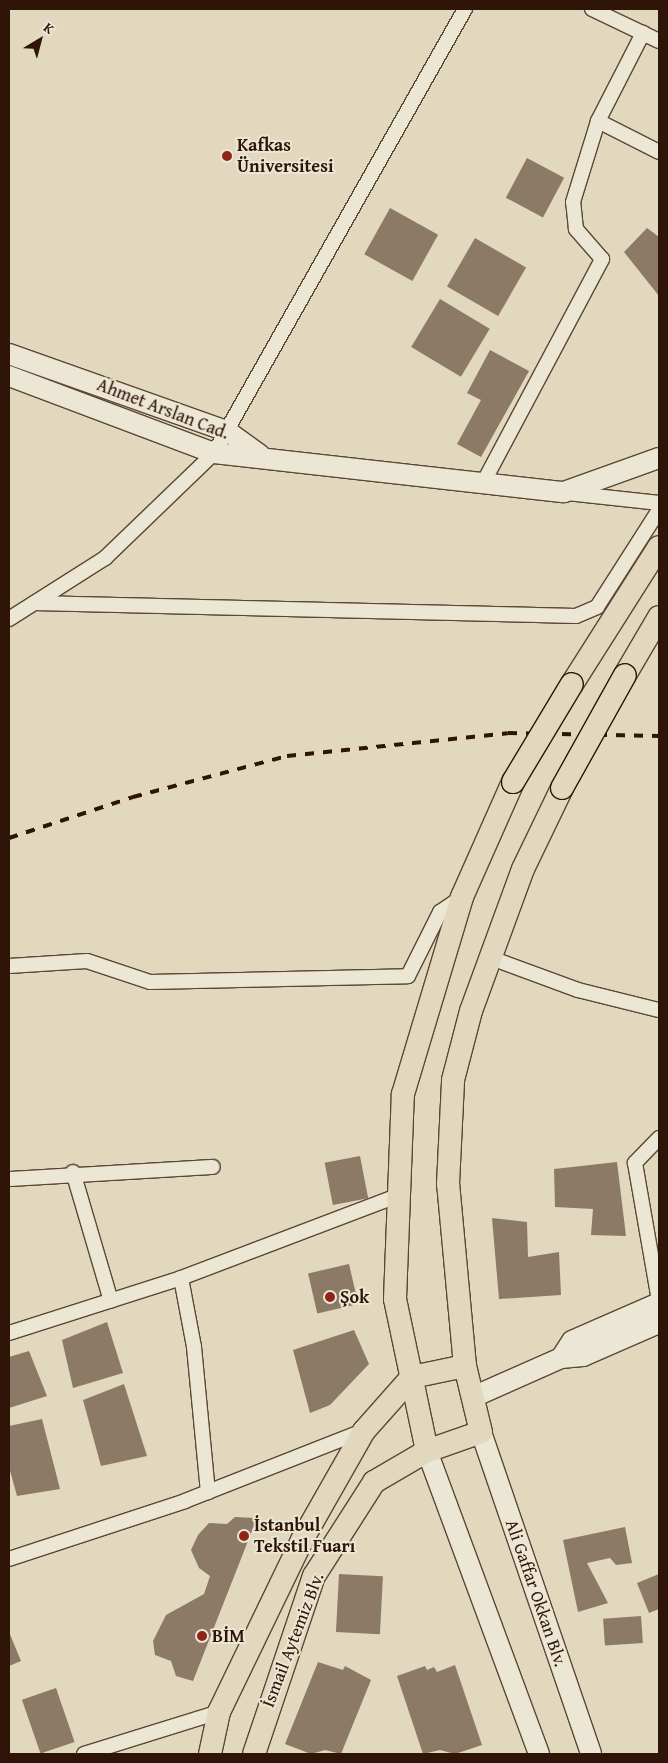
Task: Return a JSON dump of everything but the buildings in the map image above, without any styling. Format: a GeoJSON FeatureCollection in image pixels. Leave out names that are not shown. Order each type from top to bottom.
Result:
{"type":"FeatureCollection","features":[{"type":"Feature","properties":{"kind":"main road"},"geometry":{"type":"LineString","coordinates":[[428,1451],[395,1300],[397,1196],[403,1094],[462,897],[513,782],[659,547]]}},
{"type":"Feature","properties":{"kind":"main road"},"geometry":{"type":"LineString","coordinates":[[481,1432],[465,1366],[448,1184],[452,1080],[490,958],[524,869],[562,788],[624,675],[659,617]]}},
{"type":"Feature","properties":{"kind":"main road"},"geometry":{"type":"LineString","coordinates":[[412,1377],[465,1366]]}},
{"type":"Feature","properties":{"kind":"main road","name":"İsmail Aytemiz Blv."},"geometry":{"type":"LineString","coordinates":[[210,1754],[219,1712],[302,1540],[364,1431],[412,1377]]}},
{"type":"Feature","properties":{"kind":"main road","name":"İsmail Aytemiz Blv."},"geometry":{"type":"LineString","coordinates":[[254,1754],[314,1576],[374,1482],[428,1451],[481,1432]]}},
{"type":"Feature","properties":{"kind":"street"},"geometry":{"type":"LineString","coordinates":[[9,619],[105,558],[214,453],[465,9]]}},
{"type":"Feature","properties":{"kind":"street"},"geometry":{"type":"LineString","coordinates":[[592,9],[659,41]]}},
{"type":"Feature","properties":{"kind":"street"},"geometry":{"type":"LineString","coordinates":[[482,485],[602,259],[576,229],[571,214],[582,162],[598,121],[643,33]]}},
{"type":"Feature","properties":{"kind":"street"},"geometry":{"type":"LineString","coordinates":[[598,121],[659,152]]}},
{"type":"Feature","properties":{"kind":"street","name":"Ahmet Arslan Cad."},"geometry":{"type":"LineString","coordinates":[[9,354],[226,431],[260,455]]}},
{"type":"Feature","properties":{"kind":"street","name":"Ahmet Arslan Cad."},"geometry":{"type":"LineString","coordinates":[[9,376],[214,453],[260,455]]}},
{"type":"Feature","properties":{"kind":"street"},"geometry":{"type":"LineString","coordinates":[[260,455],[482,485],[659,503]]}},
{"type":"Feature","properties":{"kind":"street"},"geometry":{"type":"LineString","coordinates":[[564,492],[659,458]]}},
{"type":"Feature","properties":{"kind":"street"},"geometry":{"type":"LineString","coordinates":[[34,603],[576,616],[597,607],[659,510]]}},
{"type":"Feature","properties":{"kind":"street"},"geometry":{"type":"LineString","coordinates":[[9,966],[87,961],[150,982],[408,976],[440,912],[462,897]]}},
{"type":"Feature","properties":{"kind":"street"},"geometry":{"type":"LineString","coordinates":[[490,958],[578,990],[659,1010]]}},
{"type":"Feature","properties":{"kind":"street"},"geometry":{"type":"LineString","coordinates":[[561,1358],[572,1341],[659,1301],[635,1164],[659,1138]]}},
{"type":"Feature","properties":{"kind":"street"},"geometry":{"type":"LineString","coordinates":[[9,1179],[73,1172],[213,1167]]}},
{"type":"Feature","properties":{"kind":"street"},"geometry":{"type":"LineString","coordinates":[[73,1172],[110,1301]]}},
{"type":"Feature","properties":{"kind":"street"},"geometry":{"type":"LineString","coordinates":[[9,1333],[181,1278],[397,1196]]}},
{"type":"Feature","properties":{"kind":"street"},"geometry":{"type":"LineString","coordinates":[[181,1278],[194,1347],[208,1492]]}},
{"type":"Feature","properties":{"kind":"street"},"geometry":{"type":"LineString","coordinates":[[472,1397],[561,1358],[583,1356],[659,1323]]}},
{"type":"Feature","properties":{"kind":"street"},"geometry":{"type":"LineString","coordinates":[[9,1559],[208,1492],[364,1431]]}},
{"type":"Feature","properties":{"kind":"street","name":"Ali Gaffar Okkan Blv."},"geometry":{"type":"LineString","coordinates":[[481,1432],[591,1754]]}},
{"type":"Feature","properties":{"kind":"street"},"geometry":{"type":"LineString","coordinates":[[428,1451],[538,1754]]}},
{"type":"Feature","properties":{"kind":"street"},"geometry":{"type":"LineString","coordinates":[[84,1754],[219,1712]]}},
{"type":"Feature","properties":{"kind":"railway"},"geometry":{"type":"LineString","coordinates":[[9,838],[133,797],[287,756],[508,733],[659,736]]}},
{"type":"Feature","properties":{"kind":"place","name":"Kafkas Üniversitesi"},"geometry":{"type":"Point","coordinates":[227,156]}},
{"type":"Feature","properties":{"kind":"place","name":"Şok"},"geometry":{"type":"Point","coordinates":[330,1297]}},
{"type":"Feature","properties":{"kind":"place","name":"İstanbul Tekstil Fuarı"},"geometry":{"type":"Point","coordinates":[244,1536]}},
{"type":"Feature","properties":{"kind":"place","name":"BİM"},"geometry":{"type":"Point","coordinates":[202,1636]}}]}
